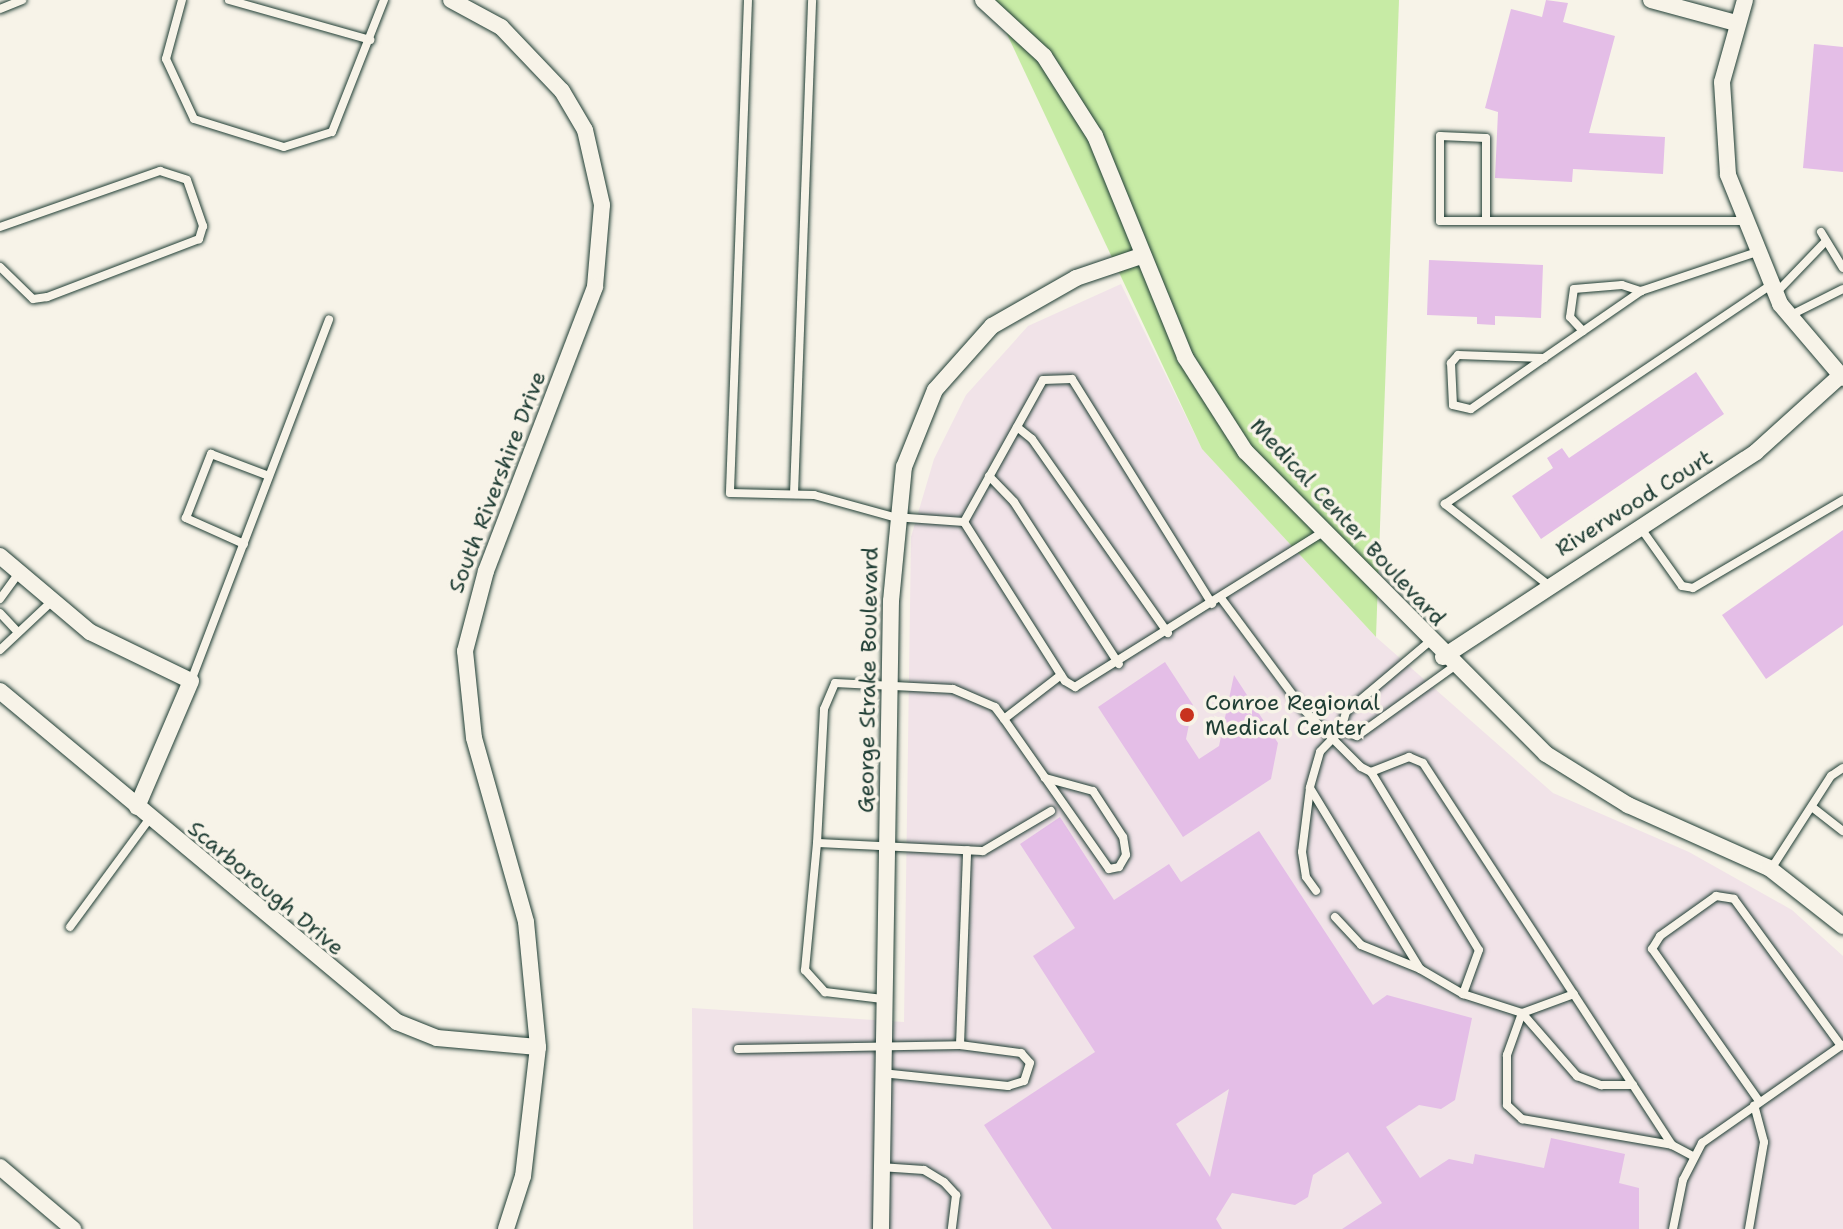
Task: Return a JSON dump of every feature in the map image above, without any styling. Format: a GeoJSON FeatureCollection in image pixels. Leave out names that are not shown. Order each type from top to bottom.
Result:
{"type":"FeatureCollection","features":[{"type":"Feature","properties":{"kind":"street","name":"South Rivershire Drive"},"geometry":{"type":"LineString","coordinates":[[451,0],[501,27],[562,91],[585,130],[602,205],[595,287],[486,571],[465,651],[474,738],[526,922],[538,1047],[523,1176],[506,1229]]}},
{"type":"Feature","properties":{"kind":"street","name":"Medical Center Boulevard"},"geometry":{"type":"LineString","coordinates":[[983,0],[1044,56],[1095,136],[1141,256],[1185,357],[1245,451],[1505,719],[1584,781],[1771,870],[1843,926]]}},
{"type":"Feature","properties":{"kind":"street"},"geometry":{"type":"LineString","coordinates":[[1651,0],[1736,23]]}},
{"type":"Feature","properties":{"kind":"street"},"geometry":{"type":"LineString","coordinates":[[1745,0],[1736,23],[1721,124],[1742,221],[1754,253],[1788,316],[1842,377]]}},
{"type":"Feature","properties":{"kind":"street","name":"George Strake Boulevard"},"geometry":{"type":"LineString","coordinates":[[881,1229],[879,1167],[894,517],[918,423],[964,352],[1036,297],[1141,256]]}},
{"type":"Feature","properties":{"kind":"street","name":"Riverwood Court"},"geometry":{"type":"LineString","coordinates":[[1448,662],[1547,584],[1756,452],[1842,377]]}},
{"type":"Feature","properties":{"kind":"street"},"geometry":{"type":"LineString","coordinates":[[0,556],[50,603],[125,653],[191,681],[137,807]]}},
{"type":"Feature","properties":{"kind":"street","name":"Scarborough Drive"},"geometry":{"type":"LineString","coordinates":[[0,691],[397,1022],[437,1038],[538,1047]]}},
{"type":"Feature","properties":{"kind":"street"},"geometry":{"type":"LineString","coordinates":[[0,1167],[73,1229]]}},
{"type":"Feature","properties":{"kind":"lane"},"geometry":{"type":"LineString","coordinates":[[0,9],[22,0]]}},
{"type":"Feature","properties":{"kind":"lane"},"geometry":{"type":"LineString","coordinates":[[182,0],[166,59],[194,119],[284,147],[332,132],[384,0]]}},
{"type":"Feature","properties":{"kind":"lane"},"geometry":{"type":"LineString","coordinates":[[229,0],[370,40]]}},
{"type":"Feature","properties":{"kind":"lane"},"geometry":{"type":"LineString","coordinates":[[748,0],[730,493],[794,494],[894,517],[964,522]]}},
{"type":"Feature","properties":{"kind":"lane"},"geometry":{"type":"LineString","coordinates":[[794,494],[812,0]]}},
{"type":"Feature","properties":{"kind":"lane"},"geometry":{"type":"LineString","coordinates":[[1486,221],[1486,138],[1440,136],[1440,221],[1486,221],[1742,221]]}},
{"type":"Feature","properties":{"kind":"lane"},"geometry":{"type":"LineString","coordinates":[[0,227],[160,171],[187,180],[203,226],[199,239],[47,297],[33,299],[0,267]]}},
{"type":"Feature","properties":{"kind":"lane"},"geometry":{"type":"LineString","coordinates":[[1821,232],[1824,243],[1843,268]]}},
{"type":"Feature","properties":{"kind":"lane"},"geometry":{"type":"LineString","coordinates":[[1547,584],[1445,504],[1772,290],[1824,243]]}},
{"type":"Feature","properties":{"kind":"lane"},"geometry":{"type":"LineString","coordinates":[[1544,358],[1458,355],[1451,363],[1453,405],[1471,409],[1641,291],[1754,253]]}},
{"type":"Feature","properties":{"kind":"lane"},"geometry":{"type":"LineString","coordinates":[[1583,331],[1570,317],[1574,289],[1622,285],[1641,291]]}},
{"type":"Feature","properties":{"kind":"lane"},"geometry":{"type":"LineString","coordinates":[[1788,316],[1843,289]]}},
{"type":"Feature","properties":{"kind":"lane"},"geometry":{"type":"LineString","coordinates":[[191,681],[329,319]]}},
{"type":"Feature","properties":{"kind":"lane"},"geometry":{"type":"LineString","coordinates":[[964,522],[1043,380],[1072,379],[1212,604]]}},
{"type":"Feature","properties":{"kind":"lane"},"geometry":{"type":"LineString","coordinates":[[1017,427],[1032,439],[1168,633]]}},
{"type":"Feature","properties":{"kind":"lane"},"geometry":{"type":"LineString","coordinates":[[244,544],[186,518],[211,454],[269,476]]}},
{"type":"Feature","properties":{"kind":"lane"},"geometry":{"type":"LineString","coordinates":[[989,476],[1014,502],[1119,664]]}},
{"type":"Feature","properties":{"kind":"lane"},"geometry":{"type":"LineString","coordinates":[[1638,525],[1682,586],[1693,588],[1843,500]]}},
{"type":"Feature","properties":{"kind":"lane"},"geometry":{"type":"LineString","coordinates":[[964,522],[1061,675],[1075,687],[1119,664],[1323,532]]}},
{"type":"Feature","properties":{"kind":"lane"},"geometry":{"type":"LineString","coordinates":[[0,599],[18,574]]}},
{"type":"Feature","properties":{"kind":"lane"},"geometry":{"type":"LineString","coordinates":[[1221,598],[1331,738],[1371,772],[1479,950],[1463,994]]}},
{"type":"Feature","properties":{"kind":"lane"},"geometry":{"type":"LineString","coordinates":[[0,650],[50,603]]}},
{"type":"Feature","properties":{"kind":"lane"},"geometry":{"type":"LineString","coordinates":[[0,613],[18,632]]}},
{"type":"Feature","properties":{"kind":"lane"},"geometry":{"type":"LineString","coordinates":[[1316,891],[1302,852],[1310,788],[1320,752],[1341,730],[1346,712],[1429,642]]}},
{"type":"Feature","properties":{"kind":"lane"},"geometry":{"type":"LineString","coordinates":[[1341,730],[1357,736],[1448,662]]}},
{"type":"Feature","properties":{"kind":"lane"},"geometry":{"type":"LineString","coordinates":[[1004,719],[1061,675]]}},
{"type":"Feature","properties":{"kind":"lane"},"geometry":{"type":"LineString","coordinates":[[883,999],[825,992],[810,983],[805,970],[826,693],[835,683],[889,682],[953,689],[995,707],[1109,869],[1119,867],[1126,855],[1123,837],[1093,791],[1045,778]]}},
{"type":"Feature","properties":{"kind":"lane"},"geometry":{"type":"LineString","coordinates":[[1371,772],[1409,757],[1423,763],[1672,1145]]}},
{"type":"Feature","properties":{"kind":"lane"},"geometry":{"type":"LineString","coordinates":[[1771,870],[1812,807],[1843,768]]}},
{"type":"Feature","properties":{"kind":"lane"},"geometry":{"type":"LineString","coordinates":[[1310,788],[1420,969]]}},
{"type":"Feature","properties":{"kind":"lane"},"geometry":{"type":"LineString","coordinates":[[1812,807],[1843,831]]}},
{"type":"Feature","properties":{"kind":"lane"},"geometry":{"type":"LineString","coordinates":[[817,843],[967,850],[1009,841],[1051,811]]}},
{"type":"Feature","properties":{"kind":"lane"},"geometry":{"type":"LineString","coordinates":[[70,927],[150,818]]}},
{"type":"Feature","properties":{"kind":"lane"},"geometry":{"type":"LineString","coordinates":[[960,1045],[967,850]]}},
{"type":"Feature","properties":{"kind":"lane"},"geometry":{"type":"LineString","coordinates":[[1673,1229],[1693,1156],[1757,1103],[1842,1045],[1734,899],[1716,896],[1660,936],[1652,949],[1757,1103],[1764,1142],[1749,1229]]}},
{"type":"Feature","properties":{"kind":"lane"},"geometry":{"type":"LineString","coordinates":[[1335,917],[1361,945],[1420,969],[1463,994],[1522,1013],[1577,1076],[1601,1085],[1633,1085]]}},
{"type":"Feature","properties":{"kind":"lane"},"geometry":{"type":"LineString","coordinates":[[1522,1013],[1574,994]]}},
{"type":"Feature","properties":{"kind":"lane"},"geometry":{"type":"LineString","coordinates":[[1522,1013],[1503,1087],[1514,1112],[1522,1119],[1672,1145],[1693,1156]]}},
{"type":"Feature","properties":{"kind":"lane"},"geometry":{"type":"LineString","coordinates":[[738,1049],[845,1050],[882,1042],[960,1045],[1021,1053],[1030,1063],[1024,1081],[1008,1086],[881,1073]]}},
{"type":"Feature","properties":{"kind":"lane"},"geometry":{"type":"LineString","coordinates":[[879,1167],[924,1170],[944,1182],[956,1195],[952,1229]]}},
{"type":"Feature","properties":{"kind":"shaded area","name":"Conroe Regional Medical Center"},"geometry":{"type":"Polygon","coordinates":[[[1121,284],[1202,449],[1376,637],[1553,793],[1689,852],[1792,910],[1843,956],[1843,1229],[693,1229],[692,1008],[904,1022],[911,537],[934,459],[966,395],[1028,326],[1121,284]]]}},
{"type":"Feature","properties":{"kind":"green space"},"geometry":{"type":"Polygon","coordinates":[[[991,0],[1399,0],[1376,637],[1202,449],[991,0]]]}},
{"type":"Feature","properties":{"kind":"building"},"geometry":{"type":"Polygon","coordinates":[[[1546,0],[1568,3],[1563,22],[1615,36],[1589,133],[1665,137],[1663,174],[1573,169],[1572,182],[1495,178],[1498,112],[1485,108],[1511,9],[1542,17],[1546,0]]]}},
{"type":"Feature","properties":{"kind":"building"},"geometry":{"type":"Polygon","coordinates":[[[1814,44],[1843,47],[1843,172],[1803,168],[1814,44]]]}},
{"type":"Feature","properties":{"kind":"building"},"geometry":{"type":"Polygon","coordinates":[[[1429,260],[1543,265],[1541,318],[1495,316],[1495,325],[1477,324],[1477,317],[1427,315],[1429,260]]]}},
{"type":"Feature","properties":{"kind":"building"},"geometry":{"type":"Polygon","coordinates":[[[1696,372],[1724,414],[1541,539],[1512,496],[1553,468],[1547,458],[1562,448],[1569,458],[1696,372]]]}},
{"type":"Feature","properties":{"kind":"building"},"geometry":{"type":"Polygon","coordinates":[[[1843,530],[1843,625],[1766,679],[1722,615],[1843,530]]]}},
{"type":"Feature","properties":{"kind":"building"},"geometry":{"type":"Polygon","coordinates":[[[1165,662],[1193,705],[1186,739],[1199,759],[1219,746],[1234,675],[1278,743],[1271,779],[1183,837],[1098,707],[1165,662]]]}},
{"type":"Feature","properties":{"kind":"building"},"geometry":{"type":"Polygon","coordinates":[[[1060,817],[1114,900],[1169,864],[1181,882],[1259,831],[1373,1005],[1387,995],[1472,1018],[1455,1100],[1441,1109],[1419,1105],[1386,1127],[1420,1178],[1449,1159],[1473,1164],[1475,1154],[1544,1168],[1551,1138],[1625,1154],[1619,1183],[1639,1188],[1639,1229],[1342,1229],[1382,1203],[1348,1152],[1313,1175],[1308,1197],[1295,1205],[1232,1193],[1216,1219],[1222,1229],[1052,1229],[984,1125],[1095,1052],[1033,956],[1075,928],[1020,844],[1060,817]],[[1229,1089],[1176,1124],[1210,1177],[1229,1089]]]}},
{"type":"Feature","properties":{"kind":"place","name":"Conroe Regional Medical Center"},"geometry":{"type":"Point","coordinates":[1187,715]}}]}
